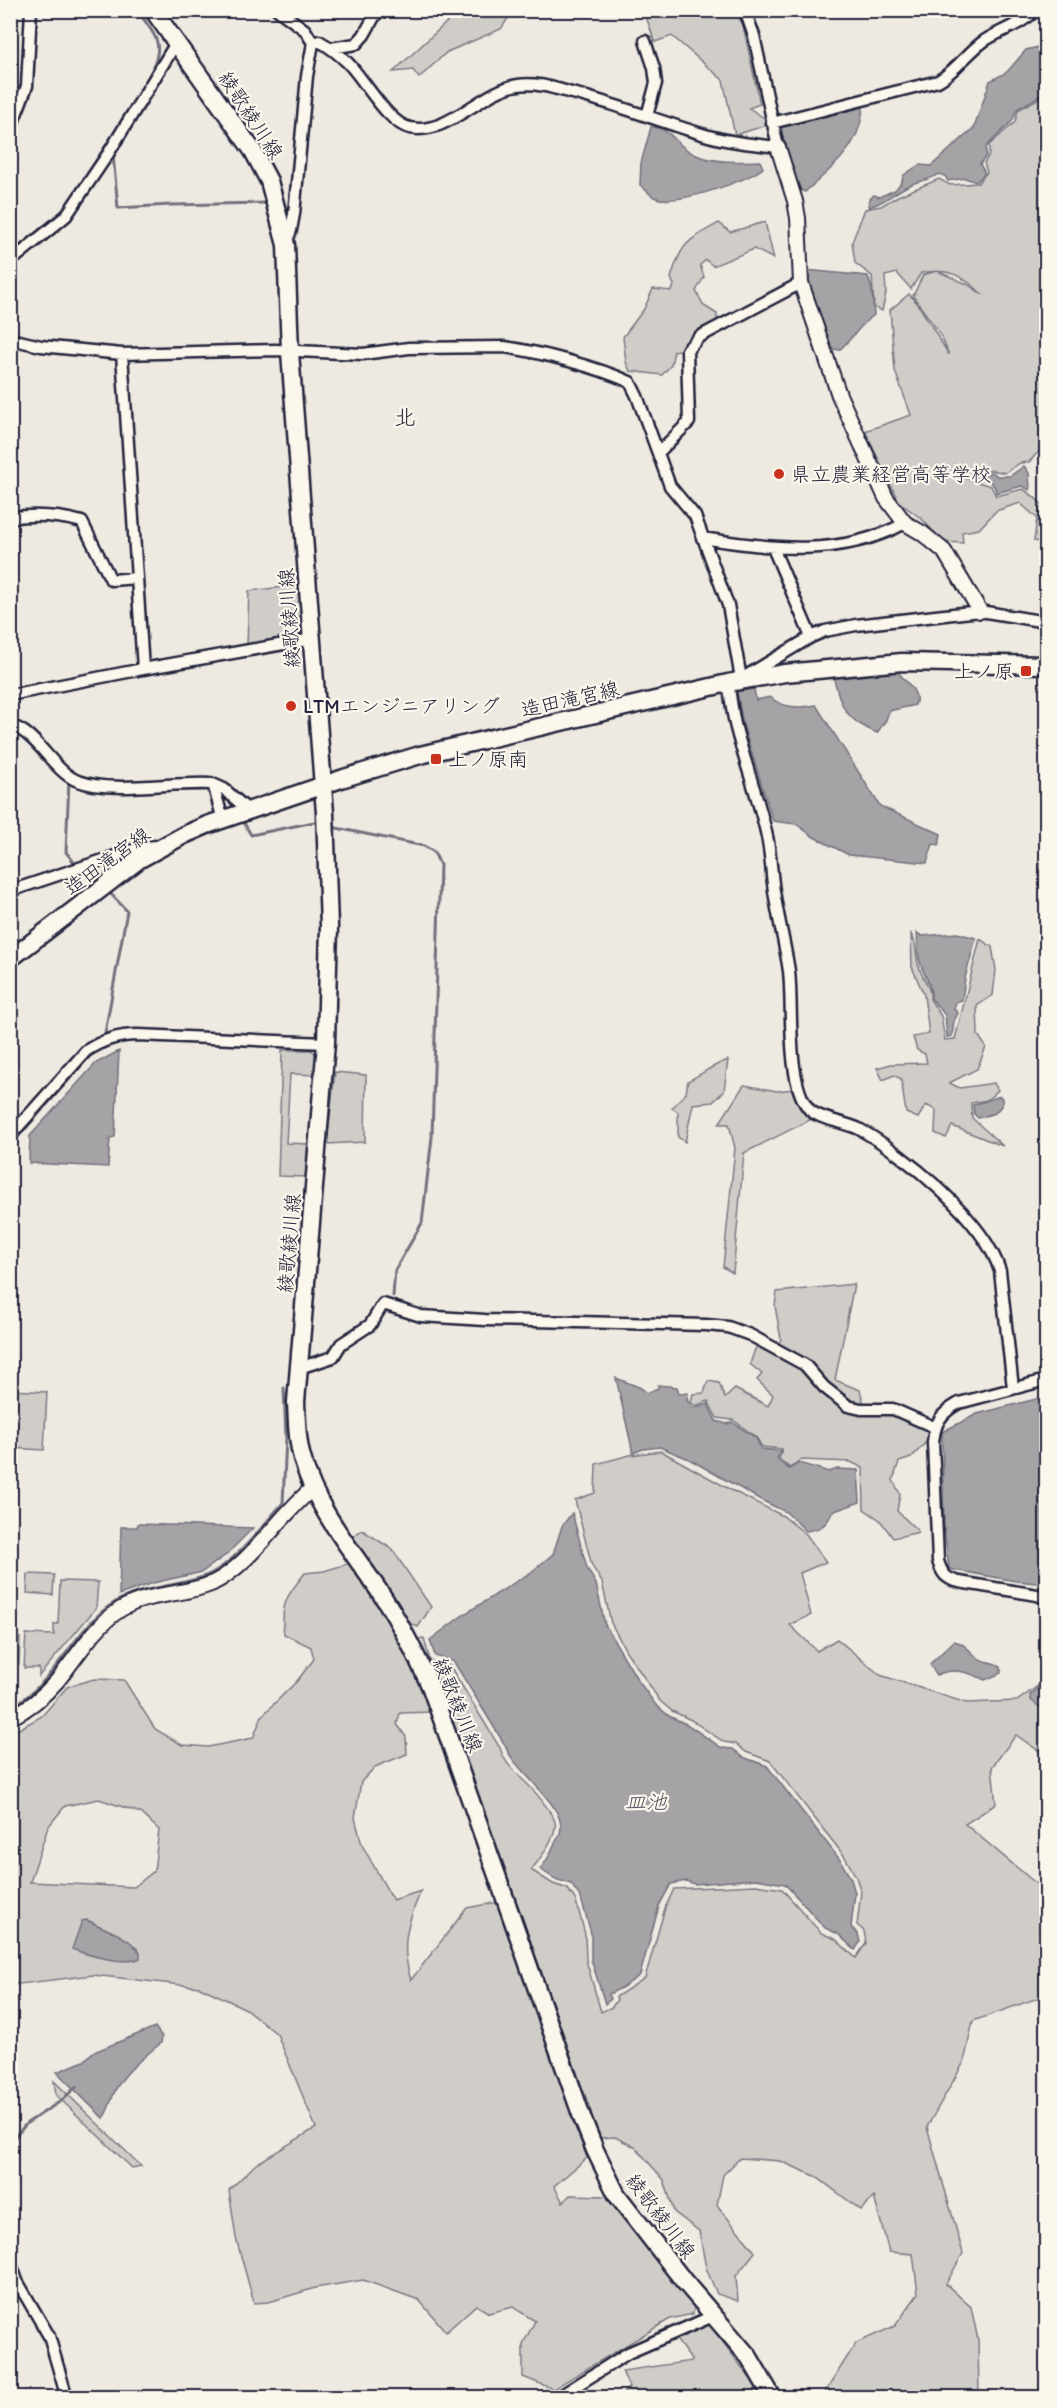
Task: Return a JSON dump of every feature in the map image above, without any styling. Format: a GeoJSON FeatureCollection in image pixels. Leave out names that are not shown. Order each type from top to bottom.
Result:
{"type":"FeatureCollection","features":[{"type":"Feature","properties":{"kind":"main road","name":"綾歌綾川線"},"geometry":{"type":"LineString","coordinates":[[153,10],[253,151],[286,213],[290,352],[323,785],[329,903],[326,1043],[296,1402],[302,1460],[313,1488],[406,1636],[431,1688],[583,2120],[606,2176],[631,2215],[749,2357],[773,2397]]}},
{"type":"Feature","properties":{"kind":"main road","name":"造田滝宮線"},"geometry":{"type":"LineString","coordinates":[[10,959],[140,859],[161,846],[223,819],[323,785],[433,752],[733,682],[785,673],[902,662],[1047,665]]}},
{"type":"Feature","properties":{"kind":"street"},"geometry":{"type":"LineString","coordinates":[[10,130],[27,86],[31,10]]}},
{"type":"Feature","properties":{"kind":"street"},"geometry":{"type":"LineString","coordinates":[[278,10],[305,30],[313,43],[286,213]]}},
{"type":"Feature","properties":{"kind":"street"},"geometry":{"type":"LineString","coordinates":[[331,48],[356,44],[364,35],[378,10]]}},
{"type":"Feature","properties":{"kind":"street"},"geometry":{"type":"LineString","coordinates":[[745,10],[754,36],[778,147],[795,201],[801,283],[817,336],[847,415],[885,498],[905,523],[922,532],[944,551],[980,611]]}},
{"type":"Feature","properties":{"kind":"street"},"geometry":{"type":"LineString","coordinates":[[772,123],[938,81],[951,74],[984,41],[1027,20],[1036,10]]}},
{"type":"Feature","properties":{"kind":"street"},"geometry":{"type":"LineString","coordinates":[[313,43],[320,41],[349,64],[394,118],[408,128],[421,129],[438,125],[500,91],[517,85],[542,85],[597,99],[729,142],[778,147]]}},
{"type":"Feature","properties":{"kind":"street"},"geometry":{"type":"LineString","coordinates":[[645,41],[654,68],[656,83],[647,116]]}},
{"type":"Feature","properties":{"kind":"street"},"geometry":{"type":"LineString","coordinates":[[10,262],[66,216],[108,154],[176,43]]}},
{"type":"Feature","properties":{"kind":"street"},"geometry":{"type":"LineString","coordinates":[[658,453],[689,422],[687,350],[699,337],[801,283]]}},
{"type":"Feature","properties":{"kind":"street"},"geometry":{"type":"LineString","coordinates":[[10,339],[41,346],[122,354],[275,350],[363,354],[409,348],[504,346],[630,382],[670,486],[695,516],[728,605],[740,673],[733,682],[735,726],[767,834],[775,898],[789,971],[795,1075],[801,1095],[809,1109],[819,1116],[838,1120],[857,1128],[886,1145],[938,1189],[987,1241],[996,1257],[1000,1271],[1014,1388]]}},
{"type":"Feature","properties":{"kind":"street"},"geometry":{"type":"LineString","coordinates":[[122,354],[143,669]]}},
{"type":"Feature","properties":{"kind":"street"},"geometry":{"type":"LineString","coordinates":[[10,518],[26,516],[66,518],[82,522],[111,580],[137,578]]}},
{"type":"Feature","properties":{"kind":"street"},"geometry":{"type":"LineString","coordinates":[[702,538],[773,548],[840,546],[868,540],[905,523]]}},
{"type":"Feature","properties":{"kind":"street"},"geometry":{"type":"LineString","coordinates":[[773,548],[811,637]]}},
{"type":"Feature","properties":{"kind":"street"},"geometry":{"type":"LineString","coordinates":[[733,682],[811,637],[825,631],[856,625],[980,611],[1047,622]]}},
{"type":"Feature","properties":{"kind":"street"},"geometry":{"type":"LineString","coordinates":[[10,695],[312,639]]}},
{"type":"Feature","properties":{"kind":"street"},"geometry":{"type":"LineString","coordinates":[[10,726],[23,732],[76,780],[98,785],[213,784],[224,789],[249,811]]}},
{"type":"Feature","properties":{"kind":"street"},"geometry":{"type":"LineString","coordinates":[[213,784],[223,819]]}},
{"type":"Feature","properties":{"kind":"street"},"geometry":{"type":"LineString","coordinates":[[10,891],[142,847],[161,846]]}},
{"type":"Feature","properties":{"kind":"street"},"geometry":{"type":"LineString","coordinates":[[10,1137],[16,1123],[86,1051],[112,1038],[138,1035],[326,1043]]}},
{"type":"Feature","properties":{"kind":"street"},"geometry":{"type":"LineString","coordinates":[[299,1368],[333,1357],[341,1344],[370,1325],[383,1304],[421,1316],[432,1317],[706,1325],[728,1328],[750,1335],[805,1365],[830,1393],[848,1406],[861,1409],[893,1408],[934,1427]]}},
{"type":"Feature","properties":{"kind":"street"},"geometry":{"type":"LineString","coordinates":[[1047,1380],[959,1403],[947,1410],[934,1427],[939,1561],[942,1573],[949,1579],[959,1582],[1037,1595],[1047,1599]]}},
{"type":"Feature","properties":{"kind":"street"},"geometry":{"type":"LineString","coordinates":[[10,1718],[34,1703],[56,1683],[103,1624],[121,1609],[151,1597],[200,1588],[215,1582],[243,1560],[295,1503],[313,1488]]}},
{"type":"Feature","properties":{"kind":"street"},"geometry":{"type":"LineString","coordinates":[[10,2260],[17,2281],[49,2336],[67,2397]]}},
{"type":"Feature","properties":{"kind":"street"},"geometry":{"type":"LineString","coordinates":[[556,2397],[628,2353],[713,2316]]}},
{"type":"Feature","properties":{"kind":"shaded area"},"geometry":{"type":"Polygon","coordinates":[[[460,10],[513,11],[501,29],[447,52],[419,78],[413,70],[393,72],[460,10]]]}},
{"type":"Feature","properties":{"kind":"shaded area"},"geometry":{"type":"Polygon","coordinates":[[[644,11],[735,11],[743,25],[760,104],[749,108],[764,118],[767,125],[735,135],[723,80],[672,36],[655,42],[644,11]]]}},
{"type":"Feature","properties":{"kind":"shaded area"},"geometry":{"type":"Polygon","coordinates":[[[1041,97],[1046,99],[1046,444],[1029,462],[1020,463],[1005,473],[992,470],[963,478],[991,486],[996,496],[1023,489],[1032,495],[1045,511],[1046,543],[1034,541],[1037,518],[1020,503],[996,511],[979,529],[962,532],[963,543],[943,542],[922,519],[899,502],[865,431],[911,415],[895,371],[890,310],[909,294],[918,304],[949,355],[941,335],[913,296],[923,275],[936,271],[921,273],[911,289],[897,273],[885,276],[886,293],[882,311],[874,307],[872,276],[855,263],[852,242],[865,209],[881,206],[898,196],[939,179],[950,185],[978,183],[987,172],[984,163],[989,155],[989,145],[1015,122],[1018,110],[1041,97]],[[938,271],[967,284],[983,295],[962,278],[938,271]]]}},
{"type":"Feature","properties":{"kind":"shaded area"},"geometry":{"type":"Polygon","coordinates":[[[765,222],[774,259],[754,249],[713,266],[706,260],[700,265],[704,277],[696,291],[704,306],[717,314],[717,323],[696,331],[683,349],[674,351],[671,365],[662,375],[630,371],[626,362],[623,337],[644,309],[653,289],[672,291],[674,285],[671,278],[678,257],[687,244],[719,223],[730,232],[765,222]]]}},
{"type":"Feature","properties":{"kind":"shaded area"},"geometry":{"type":"Polygon","coordinates":[[[300,585],[303,636],[247,645],[249,591],[300,585]]]}},
{"type":"Feature","properties":{"kind":"shaded area"},"geometry":{"type":"Polygon","coordinates":[[[911,934],[915,942],[919,967],[930,991],[930,999],[941,1016],[945,1040],[955,1039],[980,939],[992,947],[996,970],[993,995],[977,1006],[978,1035],[986,1047],[977,1069],[949,1083],[960,1088],[994,1083],[998,1090],[987,1100],[971,1103],[972,1118],[1003,1146],[952,1126],[946,1138],[935,1133],[936,1110],[926,1105],[918,1118],[906,1113],[901,1079],[894,1075],[883,1080],[877,1068],[891,1064],[927,1063],[925,1054],[917,1050],[913,1037],[929,1034],[924,995],[912,967],[911,934]]]}},
{"type":"Feature","properties":{"kind":"shaded area"},"geometry":{"type":"Polygon","coordinates":[[[282,1050],[311,1050],[318,1055],[317,1075],[290,1074],[286,1143],[309,1144],[306,1177],[278,1176],[282,1050]]]}},
{"type":"Feature","properties":{"kind":"shaded area"},"geometry":{"type":"Polygon","coordinates":[[[728,1060],[724,1091],[713,1102],[693,1104],[685,1142],[678,1137],[678,1112],[672,1108],[686,1093],[688,1081],[728,1060]]]}},
{"type":"Feature","properties":{"kind":"shaded area"},"geometry":{"type":"Polygon","coordinates":[[[335,1072],[366,1075],[365,1142],[327,1144],[335,1072]]]}},
{"type":"Feature","properties":{"kind":"shaded area"},"geometry":{"type":"Polygon","coordinates":[[[744,1085],[777,1091],[793,1089],[810,1120],[744,1153],[733,1273],[723,1267],[735,1148],[729,1124],[719,1124],[744,1085]]]}},
{"type":"Feature","properties":{"kind":"shaded area"},"geometry":{"type":"Polygon","coordinates":[[[854,1284],[835,1380],[860,1390],[866,1411],[893,1411],[927,1426],[931,1437],[911,1458],[899,1462],[893,1480],[900,1494],[897,1511],[919,1532],[893,1538],[880,1520],[864,1509],[863,1468],[851,1462],[801,1460],[790,1468],[779,1459],[782,1449],[762,1447],[756,1437],[733,1420],[717,1418],[708,1401],[695,1406],[691,1402],[693,1394],[704,1393],[708,1381],[719,1383],[725,1398],[735,1389],[768,1406],[773,1395],[757,1380],[762,1374],[750,1364],[755,1349],[765,1340],[777,1347],[781,1339],[775,1306],[777,1292],[854,1284]]]}},
{"type":"Feature","properties":{"kind":"shaded area"},"geometry":{"type":"Polygon","coordinates":[[[11,1390],[47,1392],[44,1450],[11,1448],[11,1390]]]}},
{"type":"Feature","properties":{"kind":"shaded area"},"geometry":{"type":"Polygon","coordinates":[[[661,1451],[783,1516],[806,1534],[826,1562],[800,1573],[811,1615],[790,1625],[817,1651],[837,1639],[880,1675],[966,1703],[1017,1701],[1046,1680],[1046,1756],[1016,1735],[992,1767],[996,1804],[965,1824],[1039,1886],[1046,1880],[1046,1995],[973,2021],[964,2062],[927,2127],[963,2253],[946,2284],[971,2307],[978,2340],[979,2397],[822,2397],[856,2343],[895,2326],[918,2294],[913,2254],[889,2252],[874,2197],[861,2210],[815,2176],[780,2161],[740,2158],[723,2175],[717,2205],[755,2252],[736,2276],[738,2301],[717,2294],[706,2268],[699,2231],[674,2212],[664,2180],[635,2147],[615,2137],[600,2138],[449,1711],[416,1639],[424,1638],[430,1661],[450,1666],[507,1762],[537,1795],[553,1817],[554,1833],[531,1870],[553,1884],[568,1889],[576,1901],[585,1934],[586,1960],[601,2012],[612,2007],[617,2000],[616,1997],[645,1978],[665,1908],[674,1889],[756,1885],[782,1889],[821,1933],[835,1939],[856,1958],[866,1943],[864,1931],[857,1925],[861,1892],[845,1857],[770,1761],[746,1752],[736,1744],[724,1742],[691,1720],[672,1711],[660,1701],[626,1651],[611,1623],[602,1582],[592,1566],[575,1500],[595,1493],[596,1464],[630,1455],[661,1451]]]}},
{"type":"Feature","properties":{"kind":"shaded area"},"geometry":{"type":"Polygon","coordinates":[[[362,1530],[392,1549],[431,1607],[418,1627],[409,1623],[350,1538],[362,1530]]]}},
{"type":"Feature","properties":{"kind":"shaded area"},"geometry":{"type":"Polygon","coordinates":[[[350,1563],[376,1596],[413,1658],[432,1712],[400,1713],[397,1724],[406,1737],[407,1754],[375,1767],[361,1782],[355,1818],[362,1845],[393,1900],[421,1891],[407,1935],[406,1956],[411,1980],[467,1908],[498,1902],[587,2158],[554,2186],[563,2202],[570,2195],[607,2196],[694,2307],[693,2314],[670,2319],[553,2389],[523,2377],[523,2344],[535,2321],[513,2307],[489,2313],[476,2305],[446,2332],[419,2300],[363,2280],[315,2288],[269,2302],[254,2303],[236,2238],[229,2190],[256,2164],[316,2128],[277,2034],[246,2009],[200,1987],[93,1975],[11,1985],[10,1734],[42,1716],[67,1687],[94,1679],[124,1680],[155,1729],[182,1745],[208,1747],[253,1738],[262,1716],[297,1681],[314,1659],[311,1647],[284,1634],[283,1615],[289,1594],[305,1573],[324,1571],[350,1563]],[[99,1799],[65,1806],[48,1827],[30,1882],[134,1887],[154,1871],[159,1830],[141,1813],[99,1799]]]}},
{"type":"Feature","properties":{"kind":"shaded area"},"geometry":{"type":"Polygon","coordinates":[[[28,1574],[54,1575],[53,1595],[27,1593],[28,1574]]]}},
{"type":"Feature","properties":{"kind":"shaded area"},"geometry":{"type":"Polygon","coordinates":[[[60,1581],[98,1582],[96,1608],[39,1676],[39,1668],[24,1668],[26,1634],[54,1635],[54,1624],[58,1624],[60,1581]]]}},
{"type":"Feature","properties":{"kind":"shaded area"},"geometry":{"type":"Polygon","coordinates":[[[10,1638],[20,1638],[19,1664],[11,1664],[10,1638]]]}},
{"type":"Feature","properties":{"kind":"shaded area"},"geometry":{"type":"Polygon","coordinates":[[[54,2081],[141,2166],[132,2168],[56,2095],[54,2081]]]}},
{"type":"Feature","properties":{"kind":"shaded area"},"geometry":{"type":"Polygon","coordinates":[[[710,2325],[756,2386],[756,2397],[619,2398],[629,2387],[622,2371],[692,2361],[675,2338],[701,2326],[710,2325]]]}},
{"type":"Feature","properties":{"kind":"water"},"geometry":{"type":"Polygon","coordinates":[[[1046,45],[1046,97],[1041,95],[1017,109],[1012,121],[986,147],[986,156],[980,164],[985,173],[976,182],[965,178],[948,181],[945,176],[939,174],[907,186],[869,207],[869,200],[874,195],[879,197],[895,190],[904,175],[919,165],[931,166],[974,128],[990,81],[1007,72],[1026,50],[1046,45]]]}},
{"type":"Feature","properties":{"kind":"water"},"geometry":{"type":"Polygon","coordinates":[[[863,104],[858,132],[844,154],[805,192],[799,189],[779,131],[784,124],[863,104]]]}},
{"type":"Feature","properties":{"kind":"water"},"geometry":{"type":"Polygon","coordinates":[[[651,127],[659,128],[670,134],[682,147],[701,157],[726,161],[760,161],[763,168],[727,186],[693,196],[677,199],[654,197],[640,185],[641,163],[651,127]]]}},
{"type":"Feature","properties":{"kind":"water"},"geometry":{"type":"Polygon","coordinates":[[[805,270],[868,276],[872,290],[874,315],[839,350],[828,348],[805,270]]]}},
{"type":"Feature","properties":{"kind":"water"},"geometry":{"type":"Polygon","coordinates":[[[1024,466],[1029,473],[1030,490],[1022,486],[996,493],[990,482],[970,478],[993,472],[997,476],[1010,476],[1024,466]]]}},
{"type":"Feature","properties":{"kind":"water"},"geometry":{"type":"Polygon","coordinates":[[[877,671],[898,672],[914,691],[916,700],[915,705],[889,711],[877,733],[858,723],[846,711],[833,675],[877,671]]]}},
{"type":"Feature","properties":{"kind":"water"},"geometry":{"type":"Polygon","coordinates":[[[754,689],[756,700],[770,697],[792,707],[816,705],[880,806],[941,834],[939,845],[933,844],[927,863],[849,855],[814,837],[796,824],[773,821],[743,725],[737,692],[754,689]]]}},
{"type":"Feature","properties":{"kind":"water"},"geometry":{"type":"Polygon","coordinates":[[[917,933],[922,936],[957,933],[976,938],[965,978],[962,1000],[956,1002],[954,1009],[958,1013],[954,1021],[952,1036],[947,1037],[945,1015],[931,998],[930,988],[919,958],[917,933]]]}},
{"type":"Feature","properties":{"kind":"water"},"geometry":{"type":"Polygon","coordinates":[[[119,1051],[115,1137],[110,1138],[108,1167],[29,1163],[30,1136],[96,1063],[119,1051]]]}},
{"type":"Feature","properties":{"kind":"water"},"geometry":{"type":"Polygon","coordinates":[[[1000,1096],[1002,1105],[995,1113],[978,1118],[974,1114],[973,1105],[1000,1096]]]}},
{"type":"Feature","properties":{"kind":"water"},"geometry":{"type":"Polygon","coordinates":[[[616,1378],[641,1388],[647,1393],[658,1388],[658,1385],[677,1387],[679,1394],[688,1393],[687,1400],[693,1408],[708,1404],[716,1421],[727,1424],[732,1422],[756,1438],[761,1449],[781,1451],[777,1459],[789,1469],[799,1463],[829,1472],[837,1469],[858,1470],[860,1502],[832,1512],[828,1521],[822,1526],[806,1531],[786,1512],[689,1459],[660,1447],[633,1453],[616,1378]]]}},
{"type":"Feature","properties":{"kind":"water"},"geometry":{"type":"Polygon","coordinates":[[[1040,1398],[1046,1401],[1046,1584],[949,1569],[944,1527],[942,1432],[977,1414],[1040,1398]]]}},
{"type":"Feature","properties":{"kind":"water","name":"皿池"},"geometry":{"type":"Polygon","coordinates":[[[572,1513],[587,1568],[596,1584],[605,1625],[637,1679],[655,1704],[669,1716],[688,1725],[722,1748],[733,1749],[743,1757],[767,1766],[840,1860],[851,1879],[855,1893],[851,1927],[858,1934],[860,1942],[855,1950],[838,1934],[825,1928],[785,1884],[756,1879],[695,1884],[686,1881],[671,1884],[659,1906],[640,1975],[609,1994],[611,1999],[605,2004],[591,1959],[591,1933],[581,1898],[571,1884],[555,1879],[540,1869],[545,1864],[560,1833],[561,1823],[556,1812],[549,1800],[510,1755],[454,1662],[435,1656],[430,1640],[463,1615],[530,1573],[553,1554],[562,1526],[572,1513]]]}},
{"type":"Feature","properties":{"kind":"water"},"geometry":{"type":"Polygon","coordinates":[[[138,1524],[253,1528],[226,1555],[202,1572],[153,1583],[119,1595],[121,1527],[137,1527],[138,1524]]]}},
{"type":"Feature","properties":{"kind":"water"},"geometry":{"type":"Polygon","coordinates":[[[954,1641],[981,1660],[1001,1667],[1001,1673],[985,1680],[961,1672],[949,1671],[936,1675],[930,1664],[954,1641]]]}},
{"type":"Feature","properties":{"kind":"water"},"geometry":{"type":"Polygon","coordinates":[[[1046,1675],[1046,1709],[1031,1700],[1030,1695],[1046,1675]]]}},
{"type":"Feature","properties":{"kind":"water"},"geometry":{"type":"Polygon","coordinates":[[[87,1920],[130,1942],[140,1953],[140,1958],[126,1961],[116,1960],[96,1957],[72,1949],[82,1921],[87,1920]]]}},
{"type":"Feature","properties":{"kind":"water"},"geometry":{"type":"Polygon","coordinates":[[[155,2027],[162,2037],[161,2043],[121,2080],[103,2118],[57,2072],[84,2061],[92,2053],[155,2027]]]}},
{"type":"Feature","properties":{"kind":"waterway"},"geometry":{"type":"LineString","coordinates":[[132,106],[154,65],[158,47],[154,35],[137,10]]}},
{"type":"Feature","properties":{"kind":"waterway"},"geometry":{"type":"LineString","coordinates":[[73,196],[120,124]]}},
{"type":"Feature","properties":{"kind":"waterway"},"geometry":{"type":"LineString","coordinates":[[113,155],[118,208],[267,203]]}},
{"type":"Feature","properties":{"kind":"waterway"},"geometry":{"type":"LineString","coordinates":[[10,254],[65,209]]}},
{"type":"Feature","properties":{"kind":"waterway"},"geometry":{"type":"LineString","coordinates":[[10,732],[19,735],[40,754]]}},
{"type":"Feature","properties":{"kind":"waterway"},"geometry":{"type":"LineString","coordinates":[[69,780],[66,852],[73,861]]}},
{"type":"Feature","properties":{"kind":"waterway"},"geometry":{"type":"LineString","coordinates":[[170,790],[204,790]]}},
{"type":"Feature","properties":{"kind":"waterway"},"geometry":{"type":"LineString","coordinates":[[244,823],[251,835],[314,822]]}},
{"type":"Feature","properties":{"kind":"waterway"},"geometry":{"type":"LineString","coordinates":[[332,827],[424,846],[434,852],[440,865],[432,1137],[422,1223],[395,1270],[393,1296]]}},
{"type":"Feature","properties":{"kind":"waterway"},"geometry":{"type":"LineString","coordinates":[[82,871],[97,882]]}},
{"type":"Feature","properties":{"kind":"waterway"},"geometry":{"type":"LineString","coordinates":[[105,1033],[127,911],[110,893]]}},
{"type":"Feature","properties":{"kind":"waterway"},"geometry":{"type":"LineString","coordinates":[[10,1146],[90,1056],[105,1048]]}},
{"type":"Feature","properties":{"kind":"waterway"},"geometry":{"type":"LineString","coordinates":[[10,1708],[39,1686],[83,1631],[108,1607],[142,1591],[191,1581],[214,1572],[236,1555],[283,1503],[286,1437],[284,1388]]}},
{"type":"Feature","properties":{"kind":"waterway"},"geometry":{"type":"LineString","coordinates":[[10,2138],[13,2139],[27,2123],[61,2101],[77,2086]]}},
{"type":"Feature","properties":{"kind":"place","name":"県立農業経営高等学校"},"geometry":{"type":"Point","coordinates":[779,474]}},
{"type":"Feature","properties":{"kind":"place","name":"上ノ原"},"geometry":{"type":"Point","coordinates":[1026,671]}},
{"type":"Feature","properties":{"kind":"place","name":"LTMエンジニアリング"},"geometry":{"type":"Point","coordinates":[291,706]}},
{"type":"Feature","properties":{"kind":"place","name":"上ノ原南"},"geometry":{"type":"Point","coordinates":[436,759]}},
{"type":"Feature","properties":{"kind":"district","name":"北"},"geometry":{"type":"Point","coordinates":[405,417]}}]}
